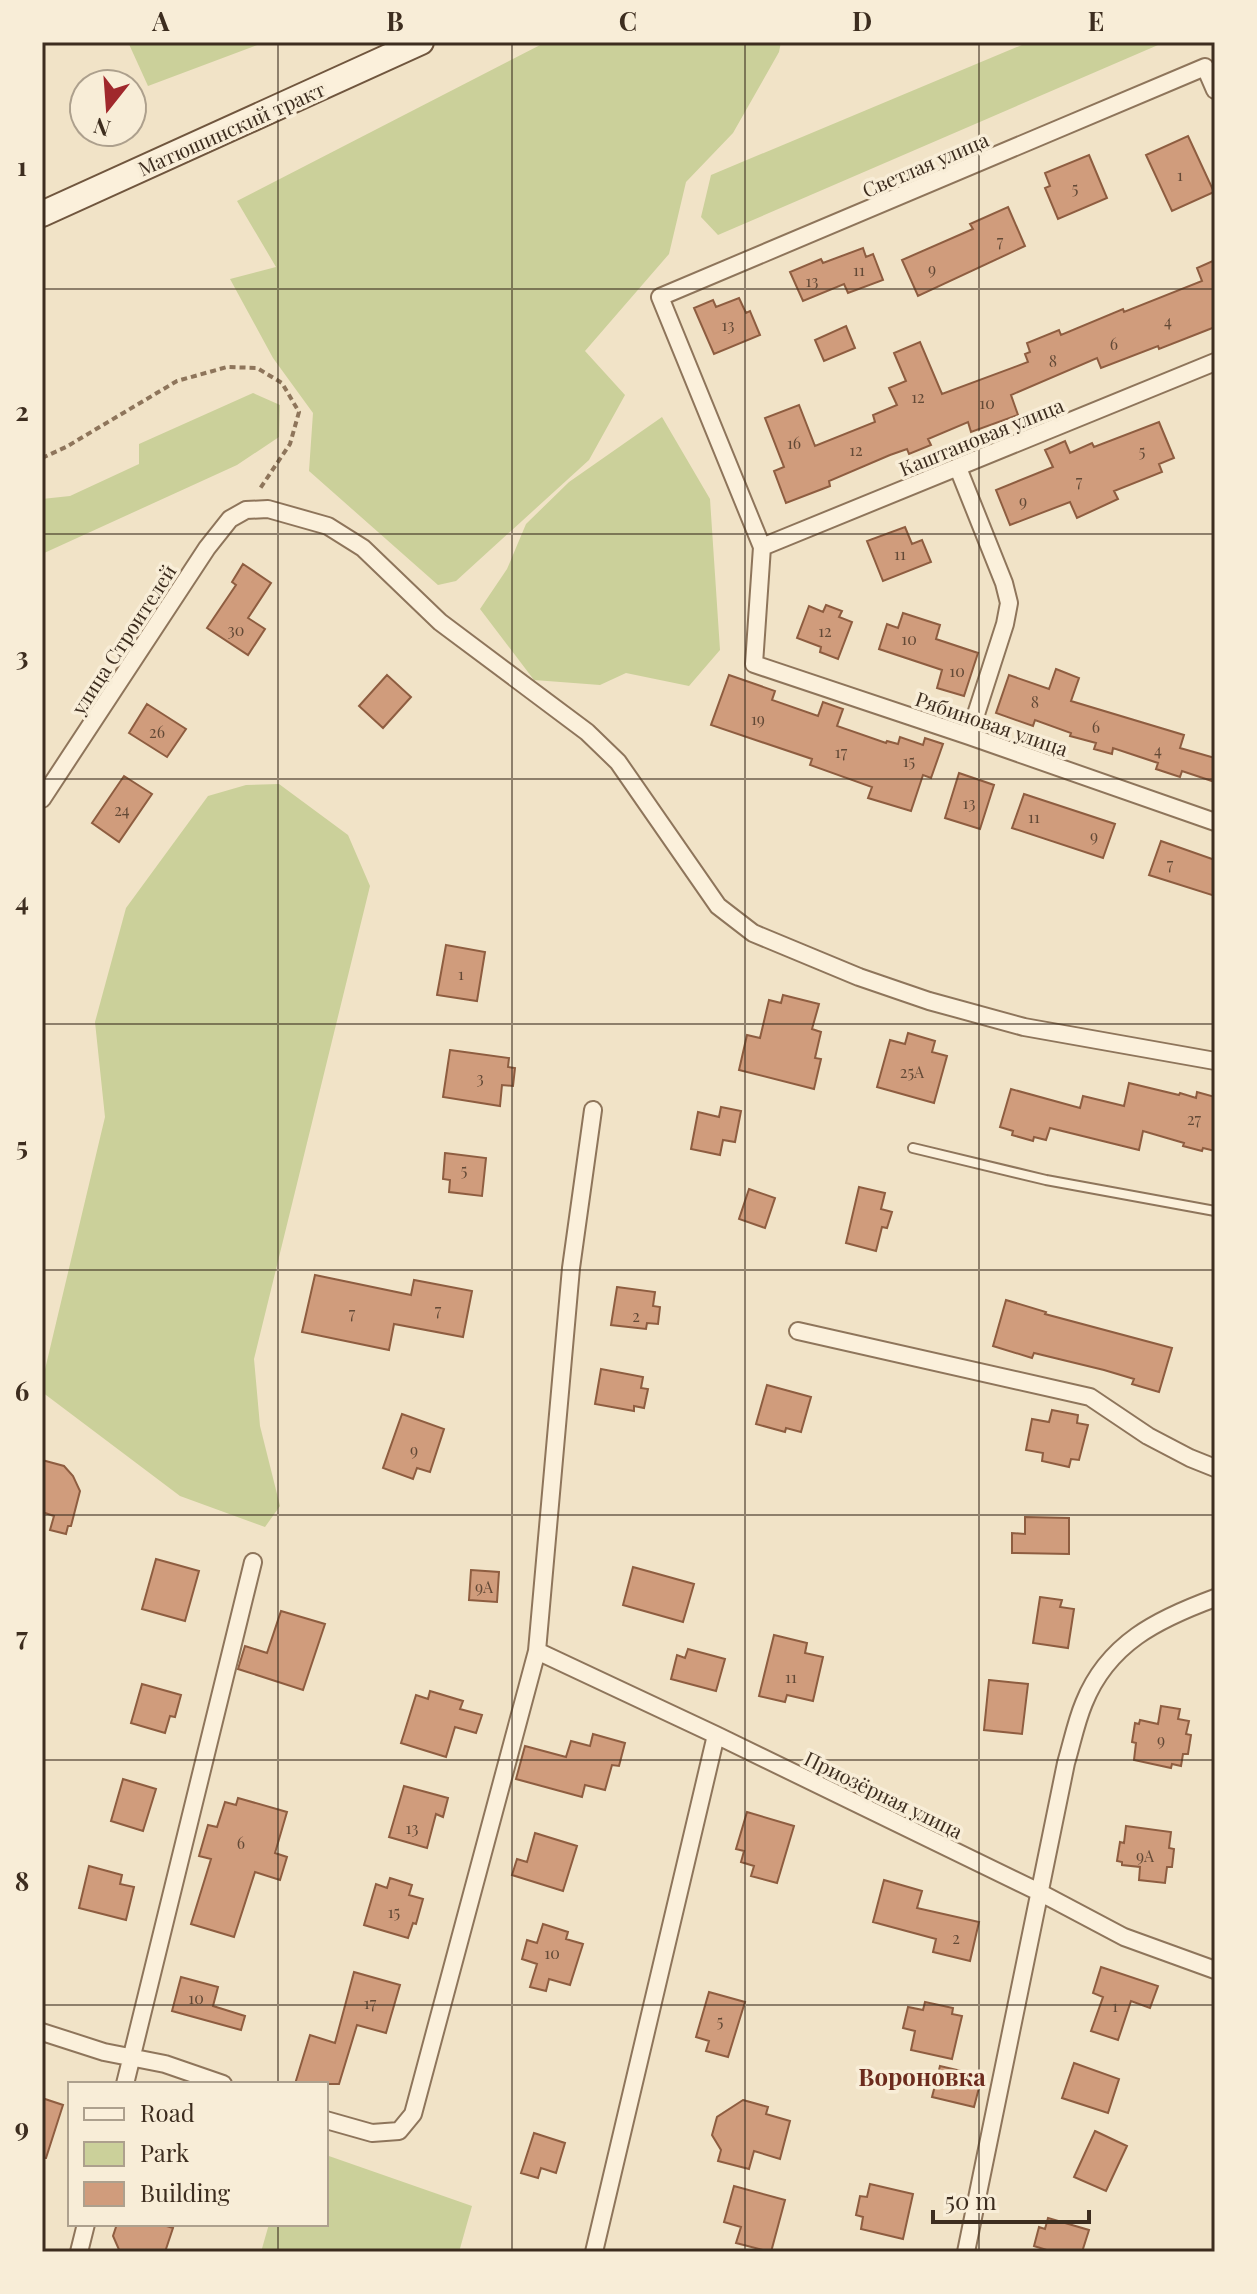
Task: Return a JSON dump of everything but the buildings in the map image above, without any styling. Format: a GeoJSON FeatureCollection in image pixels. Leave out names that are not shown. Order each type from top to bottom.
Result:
{"type":"FeatureCollection","features":[{"type":"Feature","properties":{"kind":"main road","name":"Матюшинский тракт"},"geometry":{"type":"LineString","coordinates":[[42,214],[421,42]]}},
{"type":"Feature","properties":{"kind":"street","name":"Светлая улица"},"geometry":{"type":"LineString","coordinates":[[762,547],[660,297],[1205,67],[1215,90]]}},
{"type":"Feature","properties":{"kind":"street","name":"Каштановая улица"},"geometry":{"type":"LineString","coordinates":[[762,547],[1215,362]]}},
{"type":"Feature","properties":{"kind":"street"},"geometry":{"type":"LineString","coordinates":[[958,468],[1009,603],[969,736]]}},
{"type":"Feature","properties":{"kind":"street"},"geometry":{"type":"LineString","coordinates":[[246,510],[268,509],[328,526],[363,548],[440,622],[587,732],[618,762],[718,906],[753,933],[859,977],[929,1001],[1024,1027],[1215,1061]]}},
{"type":"Feature","properties":{"kind":"street","name":"улица Строителей"},"geometry":{"type":"LineString","coordinates":[[42,799],[207,548],[230,519],[246,510]]}},
{"type":"Feature","properties":{"kind":"street","name":"Рябиновая улица"},"geometry":{"type":"LineString","coordinates":[[762,547],[754,664],[1215,822]]}},
{"type":"Feature","properties":{"kind":"street"},"geometry":{"type":"LineString","coordinates":[[328,2121],[372,2133],[399,2131],[413,2114],[537,1651],[571,1268],[593,1110]]}},
{"type":"Feature","properties":{"kind":"street"},"geometry":{"type":"LineString","coordinates":[[798,1331],[1090,1397],[1148,1436],[1215,1468]]}},
{"type":"Feature","properties":{"kind":"street"},"geometry":{"type":"LineString","coordinates":[[126,2082],[253,1562]]}},
{"type":"Feature","properties":{"kind":"street"},"geometry":{"type":"LineString","coordinates":[[966,2252],[1066,1763],[1084,1703],[1098,1675],[1116,1652],[1146,1630],[1185,1609],[1215,1598]]}},
{"type":"Feature","properties":{"kind":"street","name":"Приозёрная улица"},"geometry":{"type":"LineString","coordinates":[[537,1651],[1039,1892],[1124,1937],[1215,1970]]}},
{"type":"Feature","properties":{"kind":"street"},"geometry":{"type":"LineString","coordinates":[[594,2252],[716,1735]]}},
{"type":"Feature","properties":{"kind":"street"},"geometry":{"type":"LineString","coordinates":[[42,2032],[104,2052],[165,2064],[217,2082]]}},
{"type":"Feature","properties":{"kind":"street"},"geometry":{"type":"LineString","coordinates":[[79,2252],[86,2226]]}},
{"type":"Feature","properties":{"kind":"lane"},"geometry":{"type":"LineString","coordinates":[[913,1148],[1046,1180],[1215,1211]]}},
{"type":"Feature","properties":{"kind":"path"},"geometry":{"type":"LineString","coordinates":[[42,458],[177,381],[227,367],[257,368],[282,383],[299,412],[290,444],[246,510]]}},
{"type":"Feature","properties":{"kind":"green space"},"geometry":{"type":"Polygon","coordinates":[[[128,42],[265,42],[148,86],[148,68],[140,68],[128,42]]]}},
{"type":"Feature","properties":{"kind":"green space"},"geometry":{"type":"Polygon","coordinates":[[[546,42],[781,42],[779,52],[733,133],[686,182],[669,254],[585,351],[625,395],[589,460],[456,581],[438,585],[309,471],[313,413],[273,358],[230,279],[276,267],[237,201],[546,42]]]}},
{"type":"Feature","properties":{"kind":"green space"},"geometry":{"type":"Polygon","coordinates":[[[1029,42],[1165,42],[718,235],[701,217],[711,175],[1029,42]]]}},
{"type":"Feature","properties":{"kind":"green space"},"geometry":{"type":"Polygon","coordinates":[[[253,393],[280,405],[279,437],[237,465],[42,554],[42,499],[70,496],[139,464],[139,444],[253,393]]]}},
{"type":"Feature","properties":{"kind":"green space"},"geometry":{"type":"Polygon","coordinates":[[[662,417],[710,499],[720,650],[689,686],[626,673],[600,685],[534,680],[480,609],[507,569],[526,524],[569,482],[662,417]]]}},
{"type":"Feature","properties":{"kind":"green space"},"geometry":{"type":"Polygon","coordinates":[[[279,784],[348,835],[370,886],[254,1359],[260,1426],[280,1506],[265,1527],[180,1496],[42,1392],[42,1382],[105,1117],[95,1022],[126,908],[208,796],[246,785],[279,784]]]}},
{"type":"Feature","properties":{"kind":"green space"},"geometry":{"type":"Polygon","coordinates":[[[328,2156],[472,2206],[459,2252],[261,2252],[268,2226],[328,2226],[328,2156]]]}},
{"type":"Feature","properties":{"kind":"district","name":"Вороновка"},"geometry":{"type":"Point","coordinates":[922,2076]}}]}
